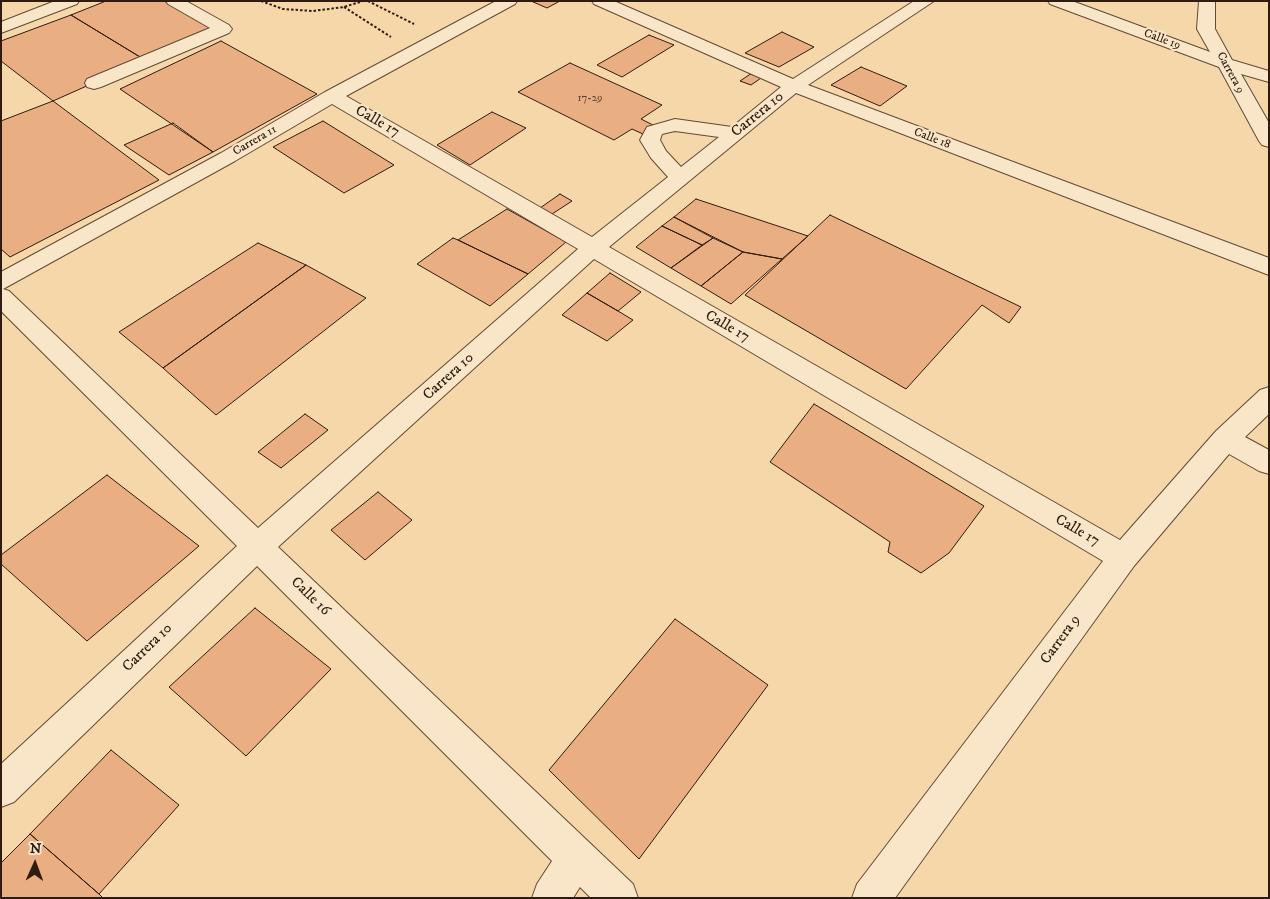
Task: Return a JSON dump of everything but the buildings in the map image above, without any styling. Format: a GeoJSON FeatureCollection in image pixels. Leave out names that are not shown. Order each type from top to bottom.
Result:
{"type":"FeatureCollection","features":[{"type":"Feature","properties":{"kind":"street"},"geometry":{"type":"LineString","coordinates":[[1,28],[71,1]]}},
{"type":"Feature","properties":{"kind":"street"},"geometry":{"type":"LineString","coordinates":[[94,83],[223,29],[174,1]]}},
{"type":"Feature","properties":{"kind":"street","name":"Carrera 11"},"geometry":{"type":"LineString","coordinates":[[1,282],[228,157],[332,96],[509,1]]}},
{"type":"Feature","properties":{"kind":"street","name":"Calle 18"},"geometry":{"type":"LineString","coordinates":[[600,1],[794,86],[1269,267]]}},
{"type":"Feature","properties":{"kind":"street","name":"Carrera 10"},"geometry":{"type":"LineString","coordinates":[[1,790],[221,579],[592,249],[794,86],[926,1]]}},
{"type":"Feature","properties":{"kind":"street","name":"Calle 19"},"geometry":{"type":"LineString","coordinates":[[1056,1],[1223,63],[1269,77]]}},
{"type":"Feature","properties":{"kind":"street","name":"Carrera 9"},"geometry":{"type":"LineString","coordinates":[[1207,1],[1206,29],[1223,63],[1269,141]]}},
{"type":"Feature","properties":{"kind":"street","name":"Calle 17"},"geometry":{"type":"LineString","coordinates":[[332,96],[1123,557]]}},
{"type":"Feature","properties":{"kind":"street"},"geometry":{"type":"LineString","coordinates":[[680,178],[658,154],[650,140],[654,132],[660,128],[675,125],[736,133]]}},
{"type":"Feature","properties":{"kind":"street","name":"Calle 16"},"geometry":{"type":"LineString","coordinates":[[1,297],[619,898]]}},
{"type":"Feature","properties":{"kind":"street","name":"Carrera 9"},"geometry":{"type":"LineString","coordinates":[[871,898],[1123,557],[1226,439],[1269,397]]}},
{"type":"Feature","properties":{"kind":"street"},"geometry":{"type":"LineString","coordinates":[[1226,439],[1269,463]]}},
{"type":"Feature","properties":{"kind":"street"},"geometry":{"type":"LineString","coordinates":[[551,898],[576,858]]}},
{"type":"Feature","properties":{"kind":"path"},"geometry":{"type":"LineString","coordinates":[[261,1],[271,6],[297,11],[328,10],[363,1]]}},
{"type":"Feature","properties":{"kind":"path"},"geometry":{"type":"LineString","coordinates":[[368,1],[402,18]]}},
{"type":"Feature","properties":{"kind":"path"},"geometry":{"type":"LineString","coordinates":[[344,7],[377,28]]}}]}
